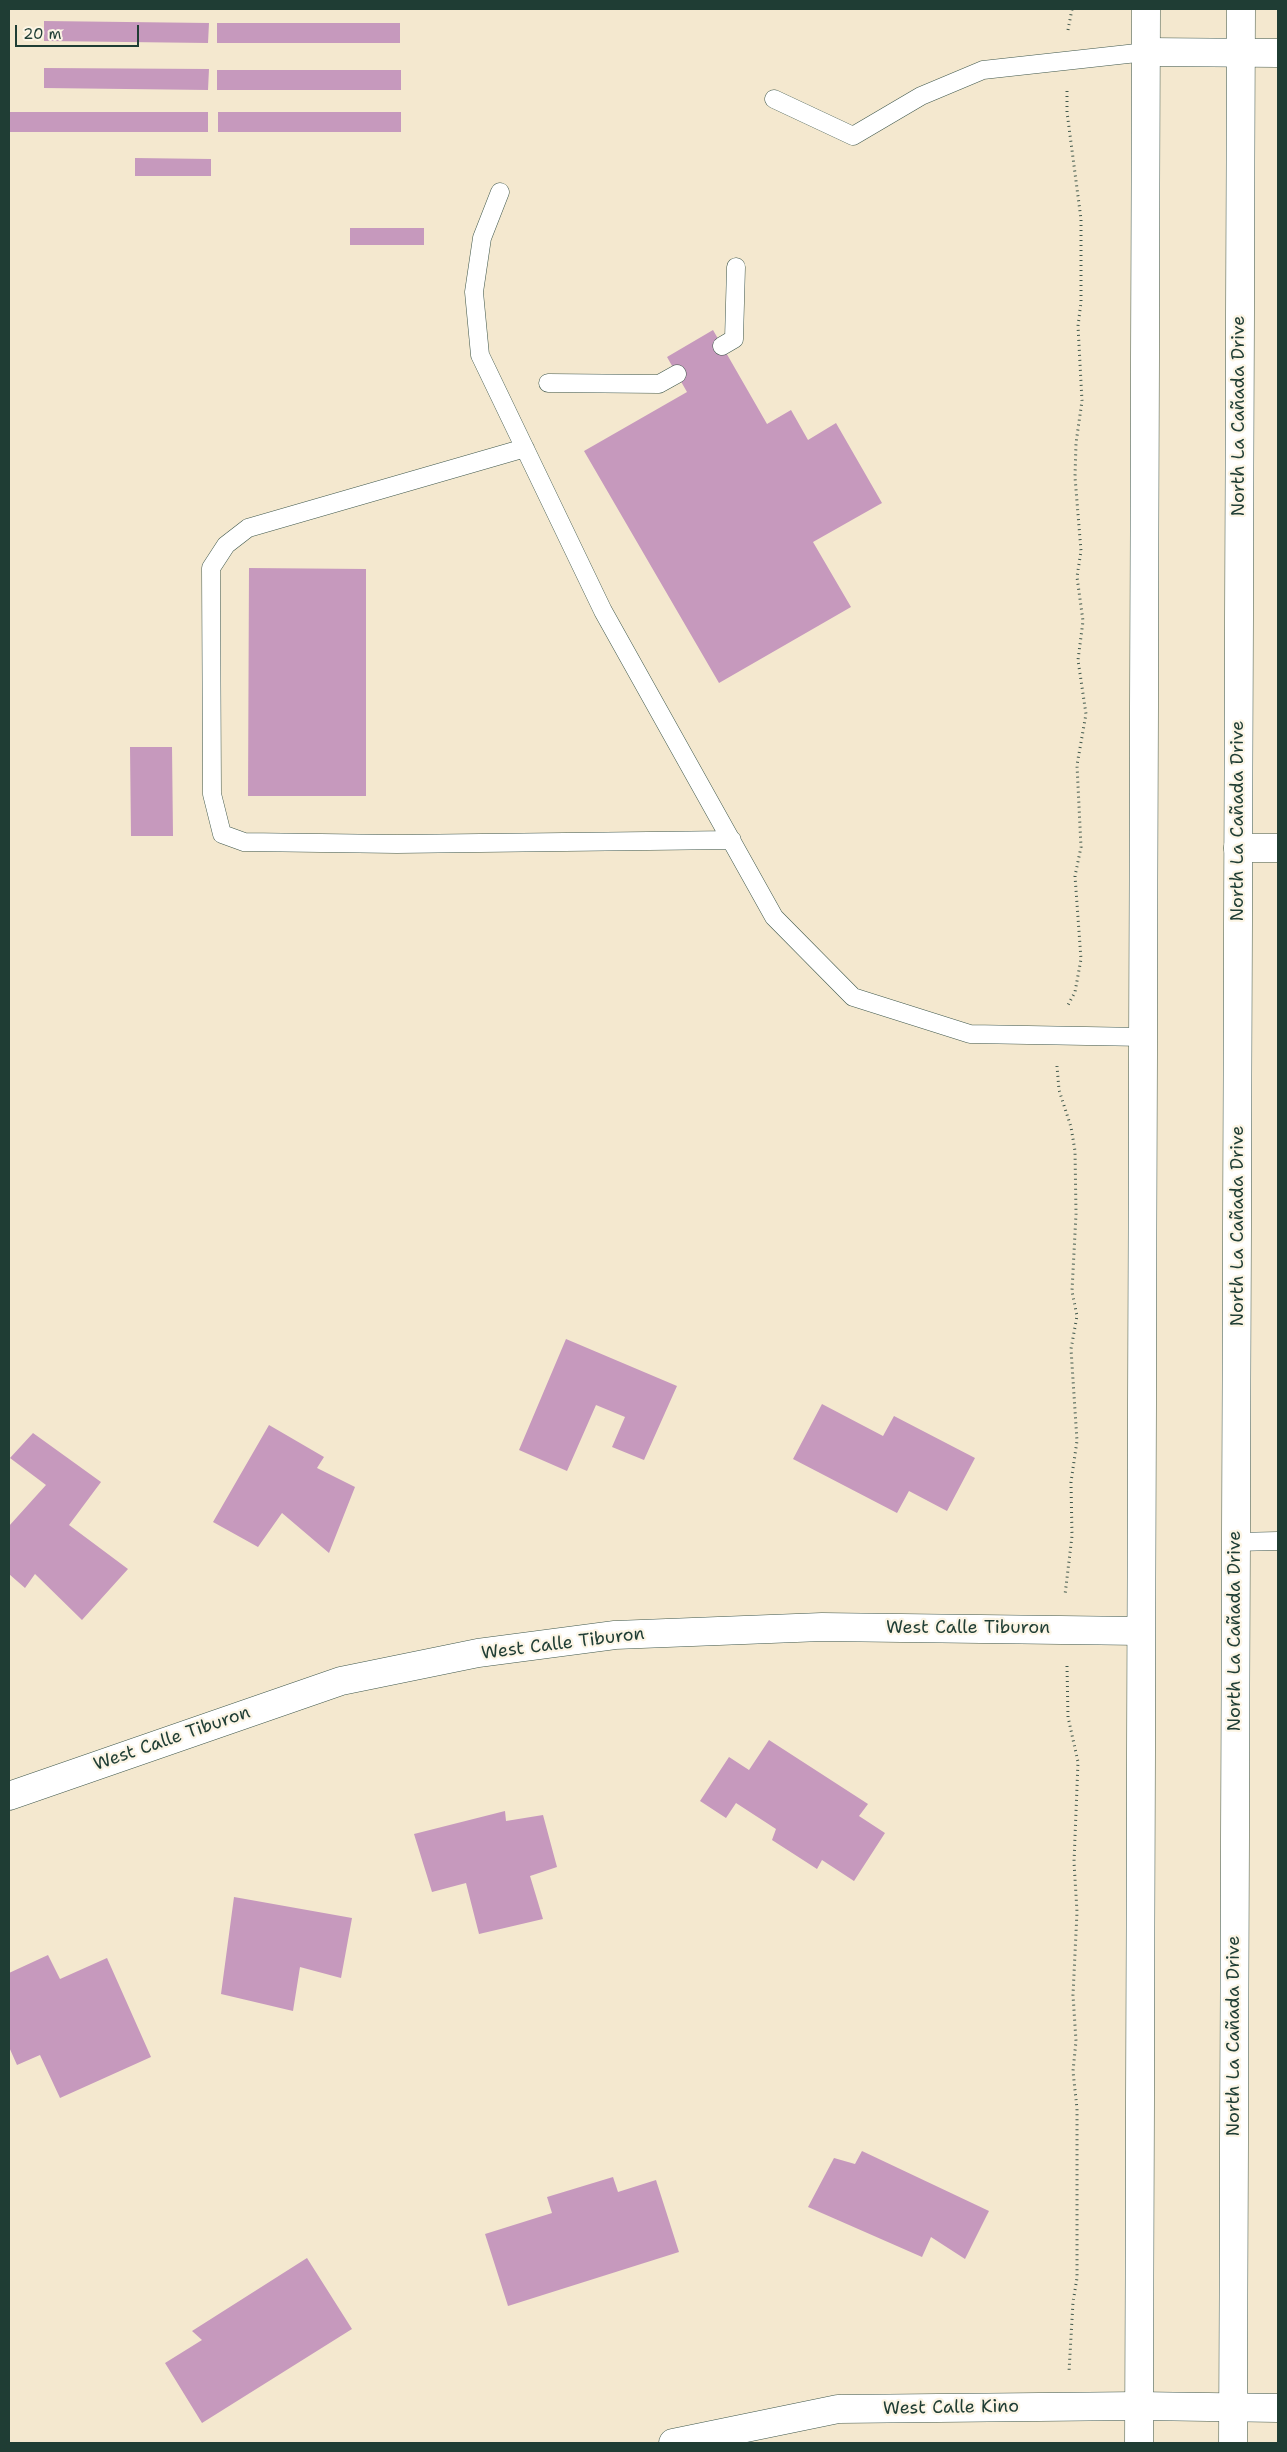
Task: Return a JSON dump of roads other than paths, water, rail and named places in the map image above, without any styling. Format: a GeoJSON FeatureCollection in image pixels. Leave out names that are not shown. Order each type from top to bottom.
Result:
{"type":"FeatureCollection","features":[{"type":"Feature","properties":{"kind":"main road"},"geometry":{"type":"LineString","coordinates":[[1138,2443],[1146,9]]}},
{"type":"Feature","properties":{"kind":"main road","name":"North La Cañada Drive"},"geometry":{"type":"LineString","coordinates":[[1233,2443],[1241,9]]}},
{"type":"Feature","properties":{"kind":"main road"},"geometry":{"type":"LineString","coordinates":[[1146,52],[1278,54]]}},
{"type":"Feature","properties":{"kind":"main road"},"geometry":{"type":"LineString","coordinates":[[1238,848],[1278,848]]}},
{"type":"Feature","properties":{"kind":"main road","name":"West Calle Tiburon"},"geometry":{"type":"LineString","coordinates":[[9,1796],[341,1681],[478,1654],[615,1635],[822,1627],[1140,1631]]}},
{"type":"Feature","properties":{"kind":"main road","name":"West Calle Kino"},"geometry":{"type":"LineString","coordinates":[[674,2443],[838,2409],[1063,2406],[1278,2408]]}},
{"type":"Feature","properties":{"kind":"lane"},"geometry":{"type":"LineString","coordinates":[[774,98],[853,136],[921,96],[983,70],[1146,52]]}},
{"type":"Feature","properties":{"kind":"lane"},"geometry":{"type":"LineString","coordinates":[[500,192],[482,238],[474,292],[480,355],[604,611],[774,917],[853,997],[970,1034],[1144,1037]]}},
{"type":"Feature","properties":{"kind":"lane"},"geometry":{"type":"LineString","coordinates":[[722,346],[734,339],[736,268]]}},
{"type":"Feature","properties":{"kind":"lane"},"geometry":{"type":"LineString","coordinates":[[548,383],[658,384],[677,374]]}},
{"type":"Feature","properties":{"kind":"lane"},"geometry":{"type":"LineString","coordinates":[[525,448],[248,528],[226,545],[211,568],[212,794],[222,834],[244,842],[397,844],[732,840]]}},
{"type":"Feature","properties":{"kind":"lane"},"geometry":{"type":"LineString","coordinates":[[1235,1542],[1278,1541]]}}]}
